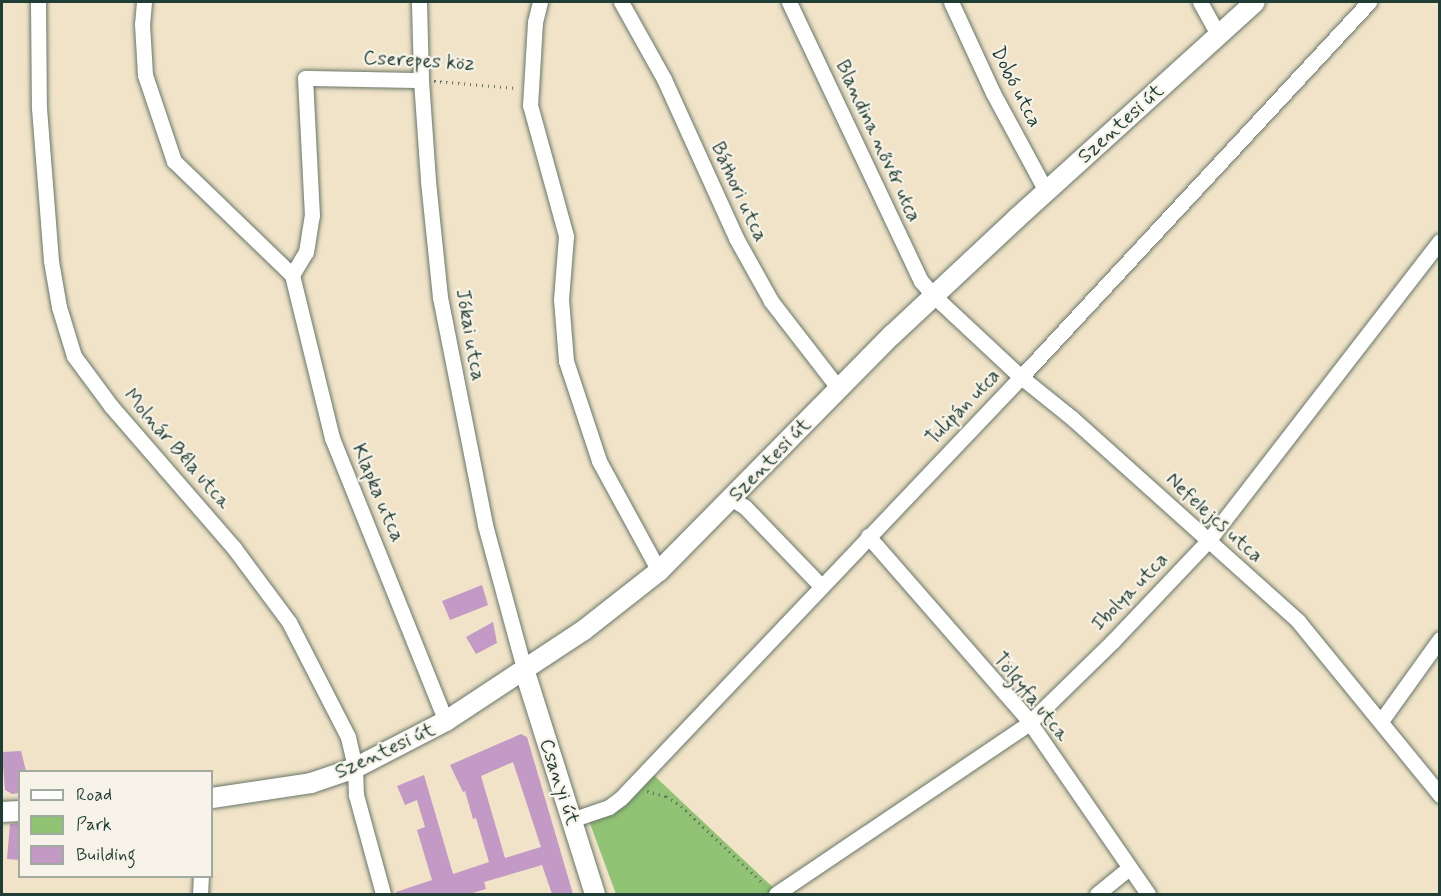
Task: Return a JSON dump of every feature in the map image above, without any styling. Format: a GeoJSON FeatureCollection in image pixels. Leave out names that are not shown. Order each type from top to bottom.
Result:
{"type":"FeatureCollection","features":[{"type":"Feature","properties":{"kind":"street","name":"Molnár Béla utca"},"geometry":{"type":"LineString","coordinates":[[38,2],[39,108],[51,261],[58,307],[74,356],[111,406],[234,548],[289,622],[348,737],[355,768],[356,795],[383,894]]}},
{"type":"Feature","properties":{"kind":"street"},"geometry":{"type":"LineString","coordinates":[[144,2],[142,24],[145,75],[174,161],[292,275]]}},
{"type":"Feature","properties":{"kind":"street","name":"Jókai utca"},"geometry":{"type":"LineString","coordinates":[[419,2],[421,80],[428,181],[440,297],[485,525],[524,669]]}},
{"type":"Feature","properties":{"kind":"street"},"geometry":{"type":"LineString","coordinates":[[540,2],[535,22],[530,105],[566,236],[561,300],[566,361],[599,461],[659,571]]}},
{"type":"Feature","properties":{"kind":"street","name":"Báthori utca"},"geometry":{"type":"LineString","coordinates":[[621,2],[664,80],[736,238],[771,301],[838,389]]}},
{"type":"Feature","properties":{"kind":"street","name":"Blandina nővér utca"},"geometry":{"type":"LineString","coordinates":[[789,2],[921,280],[934,296]]}},
{"type":"Feature","properties":{"kind":"street","name":"Dobó utca"},"geometry":{"type":"LineString","coordinates":[[951,2],[993,93],[1046,191]]}},
{"type":"Feature","properties":{"kind":"street"},"geometry":{"type":"LineString","coordinates":[[1200,2],[1219,36]]}},
{"type":"Feature","properties":{"kind":"street","name":"Szentesi út"},"geometry":{"type":"LineString","coordinates":[[213,798],[311,783],[355,768],[446,722],[584,630],[659,571],[838,389],[934,296],[1255,2]]}},
{"type":"Feature","properties":{"kind":"street","name":"Tulipán utca"},"geometry":{"type":"LineString","coordinates":[[571,820],[609,807],[630,789],[1021,377],[1369,2]]}},
{"type":"Feature","properties":{"kind":"street","name":"Cserepes köz"},"geometry":{"type":"LineString","coordinates":[[292,275],[306,252],[312,216],[305,78],[421,80]]}},
{"type":"Feature","properties":{"kind":"street","name":"Ibolya utca"},"geometry":{"type":"LineString","coordinates":[[772,890],[1029,722],[1208,541],[1440,241]]}},
{"type":"Feature","properties":{"kind":"street","name":"Klapka utca"},"geometry":{"type":"LineString","coordinates":[[292,275],[332,438],[446,722]]}},
{"type":"Feature","properties":{"kind":"street","name":"Nefelejcs utca"},"geometry":{"type":"LineString","coordinates":[[934,296],[1021,377],[1072,418],[1298,621],[1440,795]]}},
{"type":"Feature","properties":{"kind":"street"},"geometry":{"type":"LineString","coordinates":[[732,499],[745,507],[821,586]]}},
{"type":"Feature","properties":{"kind":"street","name":"Tölgyfa utca"},"geometry":{"type":"LineString","coordinates":[[868,536],[1029,722],[1148,894]]}},
{"type":"Feature","properties":{"kind":"street"},"geometry":{"type":"LineString","coordinates":[[1381,721],[1440,639]]}},
{"type":"Feature","properties":{"kind":"street","name":"Csanyi út"},"geometry":{"type":"LineString","coordinates":[[524,669],[595,894]]}},
{"type":"Feature","properties":{"kind":"street"},"geometry":{"type":"LineString","coordinates":[[2,812],[18,811]]}},
{"type":"Feature","properties":{"kind":"street"},"geometry":{"type":"LineString","coordinates":[[1097,894],[1129,868]]}},
{"type":"Feature","properties":{"kind":"street"},"geometry":{"type":"LineString","coordinates":[[200,894],[201,878]]}},
{"type":"Feature","properties":{"kind":"path","name":"Cserepes köz"},"geometry":{"type":"LineString","coordinates":[[421,80],[531,89]]}},
{"type":"Feature","properties":{"kind":"path"},"geometry":{"type":"LineString","coordinates":[[630,789],[666,796],[681,806],[772,890]]}},
{"type":"Feature","properties":{"kind":"green space"},"geometry":{"type":"Polygon","coordinates":[[[645,767],[780,894],[616,894],[585,810],[608,803],[645,767]]]}},
{"type":"Feature","properties":{"kind":"building"},"geometry":{"type":"Polygon","coordinates":[[[482,585],[488,605],[450,620],[442,601],[482,585]]]}},
{"type":"Feature","properties":{"kind":"building"},"geometry":{"type":"Polygon","coordinates":[[[493,622],[497,643],[476,654],[466,637],[493,622]]]}},
{"type":"Feature","properties":{"kind":"building"},"geometry":{"type":"Polygon","coordinates":[[[521,734],[527,737],[573,894],[552,894],[542,865],[484,882],[486,889],[469,894],[397,894],[396,892],[432,880],[417,830],[425,827],[417,800],[405,805],[397,786],[424,775],[453,874],[489,862],[476,818],[473,819],[465,791],[463,792],[450,765],[521,734]],[[513,762],[481,776],[505,858],[541,847],[513,762]]]}},
{"type":"Feature","properties":{"kind":"building"},"geometry":{"type":"Polygon","coordinates":[[[21,751],[26,770],[18,770],[18,793],[12,794],[5,790],[2,752],[21,751]]]}},
{"type":"Feature","properties":{"kind":"building"},"geometry":{"type":"Polygon","coordinates":[[[18,823],[18,860],[7,859],[10,824],[18,823]]]}}]}
